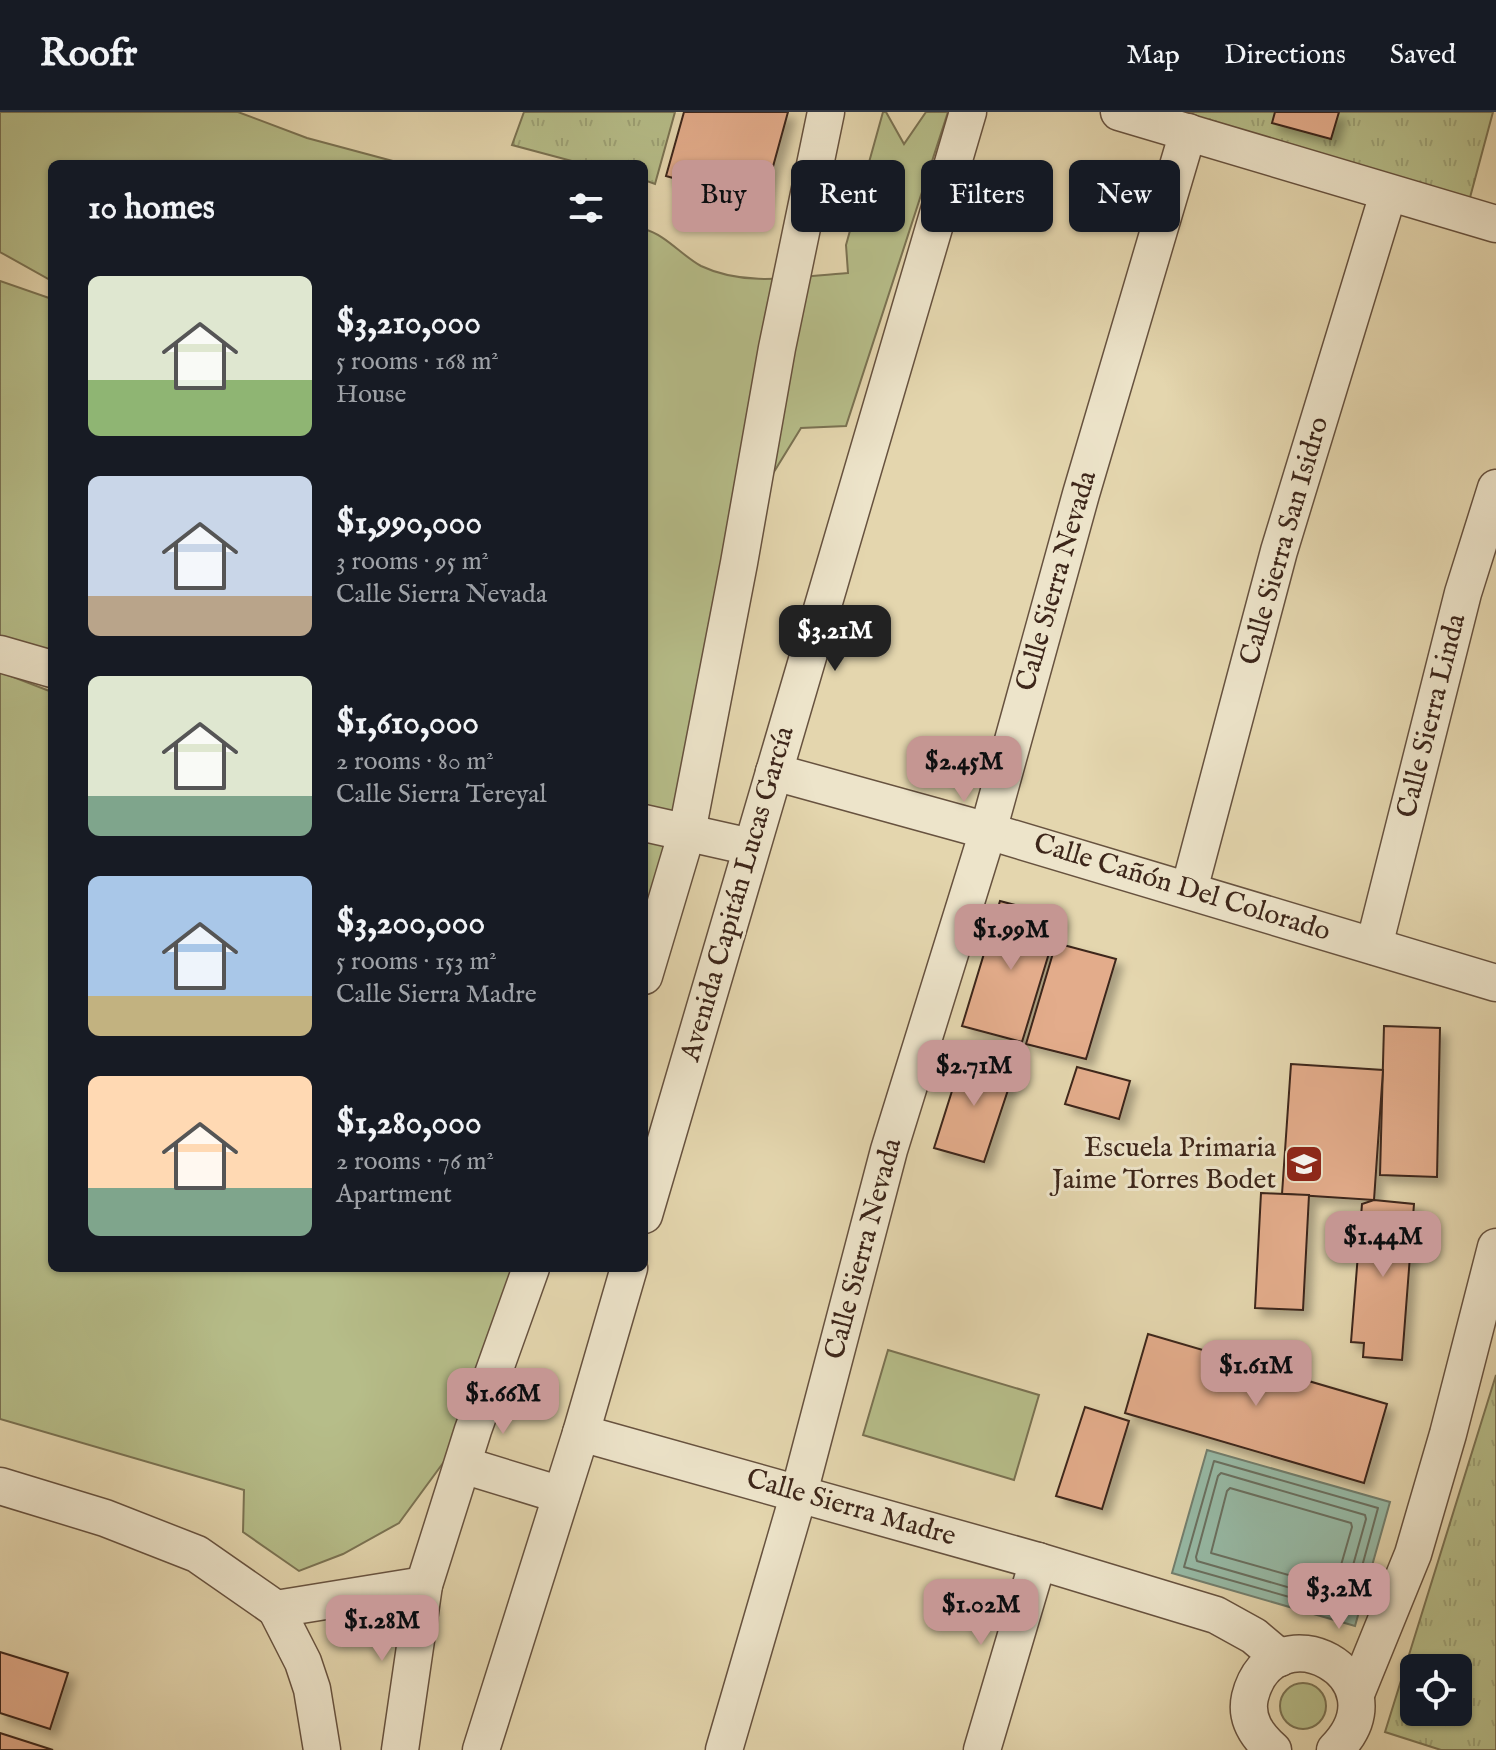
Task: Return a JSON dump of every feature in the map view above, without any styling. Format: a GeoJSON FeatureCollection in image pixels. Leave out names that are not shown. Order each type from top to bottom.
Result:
{"type":"FeatureCollection","features":[{"type":"Feature","properties":{"kind":"street"},"geometry":{"type":"LineString","coordinates":[[648,963],[687,832],[777,348],[826,112]]}},
{"type":"Feature","properties":{"kind":"street","name":"Avenida Capitán Lucas García"},"geometry":{"type":"LineString","coordinates":[[648,1201],[968,112]]}},
{"type":"Feature","properties":{"kind":"street"},"geometry":{"type":"LineString","coordinates":[[1119,112],[1496,224]]}},
{"type":"Feature","properties":{"kind":"street","name":"Calle Sierra Nevada"},"geometry":{"type":"LineString","coordinates":[[724,1750],[799,1493],[889,1150],[988,831],[1081,494],[1188,132]]}},
{"type":"Feature","properties":{"kind":"street","name":"Calle Sierra San Isidro"},"geometry":{"type":"LineString","coordinates":[[1189,890],[1279,551],[1388,194]]}},
{"type":"Feature","properties":{"kind":"street","name":"Calle Sierra Linda"},"geometry":{"type":"LineString","coordinates":[[1374,946],[1463,593],[1496,488]]}},
{"type":"Feature","properties":{"kind":"street"},"geometry":{"type":"LineString","coordinates":[[0,654],[48,668]]}},
{"type":"Feature","properties":{"kind":"street","name":"Calle Cañón Del Colorado"},"geometry":{"type":"LineString","coordinates":[[774,772],[988,831],[1496,983]]}},
{"type":"Feature","properties":{"kind":"street"},"geometry":{"type":"LineString","coordinates":[[648,824],[751,847]]}},
{"type":"Feature","properties":{"kind":"street"},"geometry":{"type":"LineString","coordinates":[[1335,1750],[1349,1736],[1356,1716],[1356,1694],[1413,1554],[1448,1434],[1496,1247]]}},
{"type":"Feature","properties":{"kind":"street"},"geometry":{"type":"LineString","coordinates":[[400,1750],[424,1585],[530,1272]]}},
{"type":"Feature","properties":{"kind":"street"},"geometry":{"type":"LineString","coordinates":[[481,1750],[581,1433],[628,1272]]}},
{"type":"Feature","properties":{"kind":"street","name":"Calle Sierra Madre"},"geometry":{"type":"LineString","coordinates":[[581,1433],[1038,1561],[1216,1615],[1254,1636],[1280,1658]]}},
{"type":"Feature","properties":{"kind":"street"},"geometry":{"type":"LineString","coordinates":[[463,1465],[561,1495]]}},
{"type":"Feature","properties":{"kind":"street"},"geometry":{"type":"LineString","coordinates":[[0,1486],[105,1518],[197,1554],[276,1609],[303,1662],[312,1689],[322,1750]]}},
{"type":"Feature","properties":{"kind":"street"},"geometry":{"type":"LineString","coordinates":[[982,1750],[1038,1561]]}},
{"type":"Feature","properties":{"kind":"street"},"geometry":{"type":"LineString","coordinates":[[276,1609],[424,1585]]}},
{"type":"Feature","properties":{"kind":"street"},"geometry":{"type":"LineString","coordinates":[[1262,1746],[1251,1722],[1249,1703],[1253,1685],[1264,1669],[1280,1658],[1298,1653],[1326,1658],[1348,1677],[1356,1694]]}},
{"type":"Feature","properties":{"kind":"green space"},"geometry":{"type":"Polygon","coordinates":[[[0,112],[238,112],[307,138],[389,160],[48,160],[48,279],[0,252],[0,112]]]}},
{"type":"Feature","properties":{"kind":"green space"},"geometry":{"type":"Polygon","coordinates":[[[524,112],[675,112],[655,184],[648,181],[648,160],[568,160],[512,145],[524,112]]]}},
{"type":"Feature","properties":{"kind":"green space"},"geometry":{"type":"Polygon","coordinates":[[[883,112],[886,112],[904,144],[926,112],[948,112],[932,160],[921,160],[921,195],[846,426],[801,428],[732,540],[688,779],[648,926],[648,231],[701,266],[737,277],[774,279],[848,273],[846,245],[850,232],[905,232],[905,160],[870,160],[883,112]]]}},
{"type":"Feature","properties":{"kind":"green space"},"geometry":{"type":"Polygon","coordinates":[[[1152,112],[1493,112],[1468,205],[1152,112]]]}},
{"type":"Feature","properties":{"kind":"green space"},"geometry":{"type":"Polygon","coordinates":[[[0,281],[48,298],[48,660],[0,646],[0,281]]]}},
{"type":"Feature","properties":{"kind":"green space"},"geometry":{"type":"Polygon","coordinates":[[[0,672],[48,690],[48,1272],[518,1272],[465,1433],[399,1523],[343,1554],[299,1571],[243,1532],[244,1490],[0,1419],[0,672]]]}},
{"type":"Feature","properties":{"kind":"green space"},"geometry":{"type":"Polygon","coordinates":[[[888,1350],[1039,1395],[1014,1480],[863,1435],[888,1350]]]}},
{"type":"Feature","properties":{"kind":"green space"},"geometry":{"type":"Polygon","coordinates":[[[1496,1375],[1496,1750],[1441,1750],[1385,1732],[1400,1684],[1400,1726],[1472,1726],[1472,1654],[1409,1654],[1496,1375]]]}},
{"type":"Feature","properties":{"kind":"green space"},"geometry":{"type":"Polygon","coordinates":[[[1303,1683],[1320,1689],[1326,1706],[1320,1723],[1303,1729],[1286,1723],[1280,1706],[1286,1689],[1303,1683]]]}},
{"type":"Feature","properties":{"kind":"water"},"geometry":{"type":"Polygon","coordinates":[[[1207,1450],[1390,1502],[1355,1626],[1172,1573],[1207,1450]]]}},
{"type":"Feature","properties":{"kind":"building"},"geometry":{"type":"Polygon","coordinates":[[[684,112],[788,112],[775,160],[672,160],[672,178],[666,176],[684,112]]]}},
{"type":"Feature","properties":{"kind":"building"},"geometry":{"type":"Polygon","coordinates":[[[1275,112],[1339,112],[1331,139],[1272,123],[1275,112]]]}},
{"type":"Feature","properties":{"kind":"building"},"geometry":{"type":"Polygon","coordinates":[[[1000,901],[1060,917],[1022,1042],[962,1026],[1000,901]]]}},
{"type":"Feature","properties":{"kind":"building"},"geometry":{"type":"Polygon","coordinates":[[[1056,943],[1116,959],[1086,1059],[1026,1044],[1056,943]]]}},
{"type":"Feature","properties":{"kind":"building"},"geometry":{"type":"Polygon","coordinates":[[[1384,1026],[1440,1028],[1437,1177],[1380,1175],[1384,1026]]]}},
{"type":"Feature","properties":{"kind":"building"},"geometry":{"type":"Polygon","coordinates":[[[964,1053],[1015,1069],[984,1162],[934,1148],[964,1053]]]}},
{"type":"Feature","properties":{"kind":"building"},"geometry":{"type":"Polygon","coordinates":[[[1291,1064],[1383,1070],[1374,1200],[1282,1194],[1291,1064]]]}},
{"type":"Feature","properties":{"kind":"building"},"geometry":{"type":"Polygon","coordinates":[[[1077,1067],[1130,1081],[1119,1119],[1065,1104],[1077,1067]]]}},
{"type":"Feature","properties":{"kind":"building"},"geometry":{"type":"Polygon","coordinates":[[[1261,1193],[1309,1195],[1303,1310],[1255,1308],[1261,1193]]]}},
{"type":"Feature","properties":{"kind":"building"},"geometry":{"type":"Polygon","coordinates":[[[1374,1200],[1414,1204],[1402,1360],[1363,1357],[1364,1343],[1351,1342],[1362,1204],[1374,1200]]]}},
{"type":"Feature","properties":{"kind":"building"},"geometry":{"type":"Polygon","coordinates":[[[1148,1334],[1387,1404],[1364,1483],[1125,1413],[1148,1334]]]}},
{"type":"Feature","properties":{"kind":"building"},"geometry":{"type":"Polygon","coordinates":[[[1085,1407],[1129,1421],[1102,1509],[1056,1496],[1085,1407]]]}},
{"type":"Feature","properties":{"kind":"building"},"geometry":{"type":"Polygon","coordinates":[[[0,1652],[68,1673],[50,1729],[0,1713],[0,1652]]]}},
{"type":"Feature","properties":{"kind":"building"},"geometry":{"type":"Polygon","coordinates":[[[0,1733],[53,1750],[0,1750],[0,1733]]]}},
{"type":"Feature","properties":{"kind":"place","name":"Escuela Primaria Jaime Torres Bodet"},"geometry":{"type":"Point","coordinates":[1304,1164]}}]}
